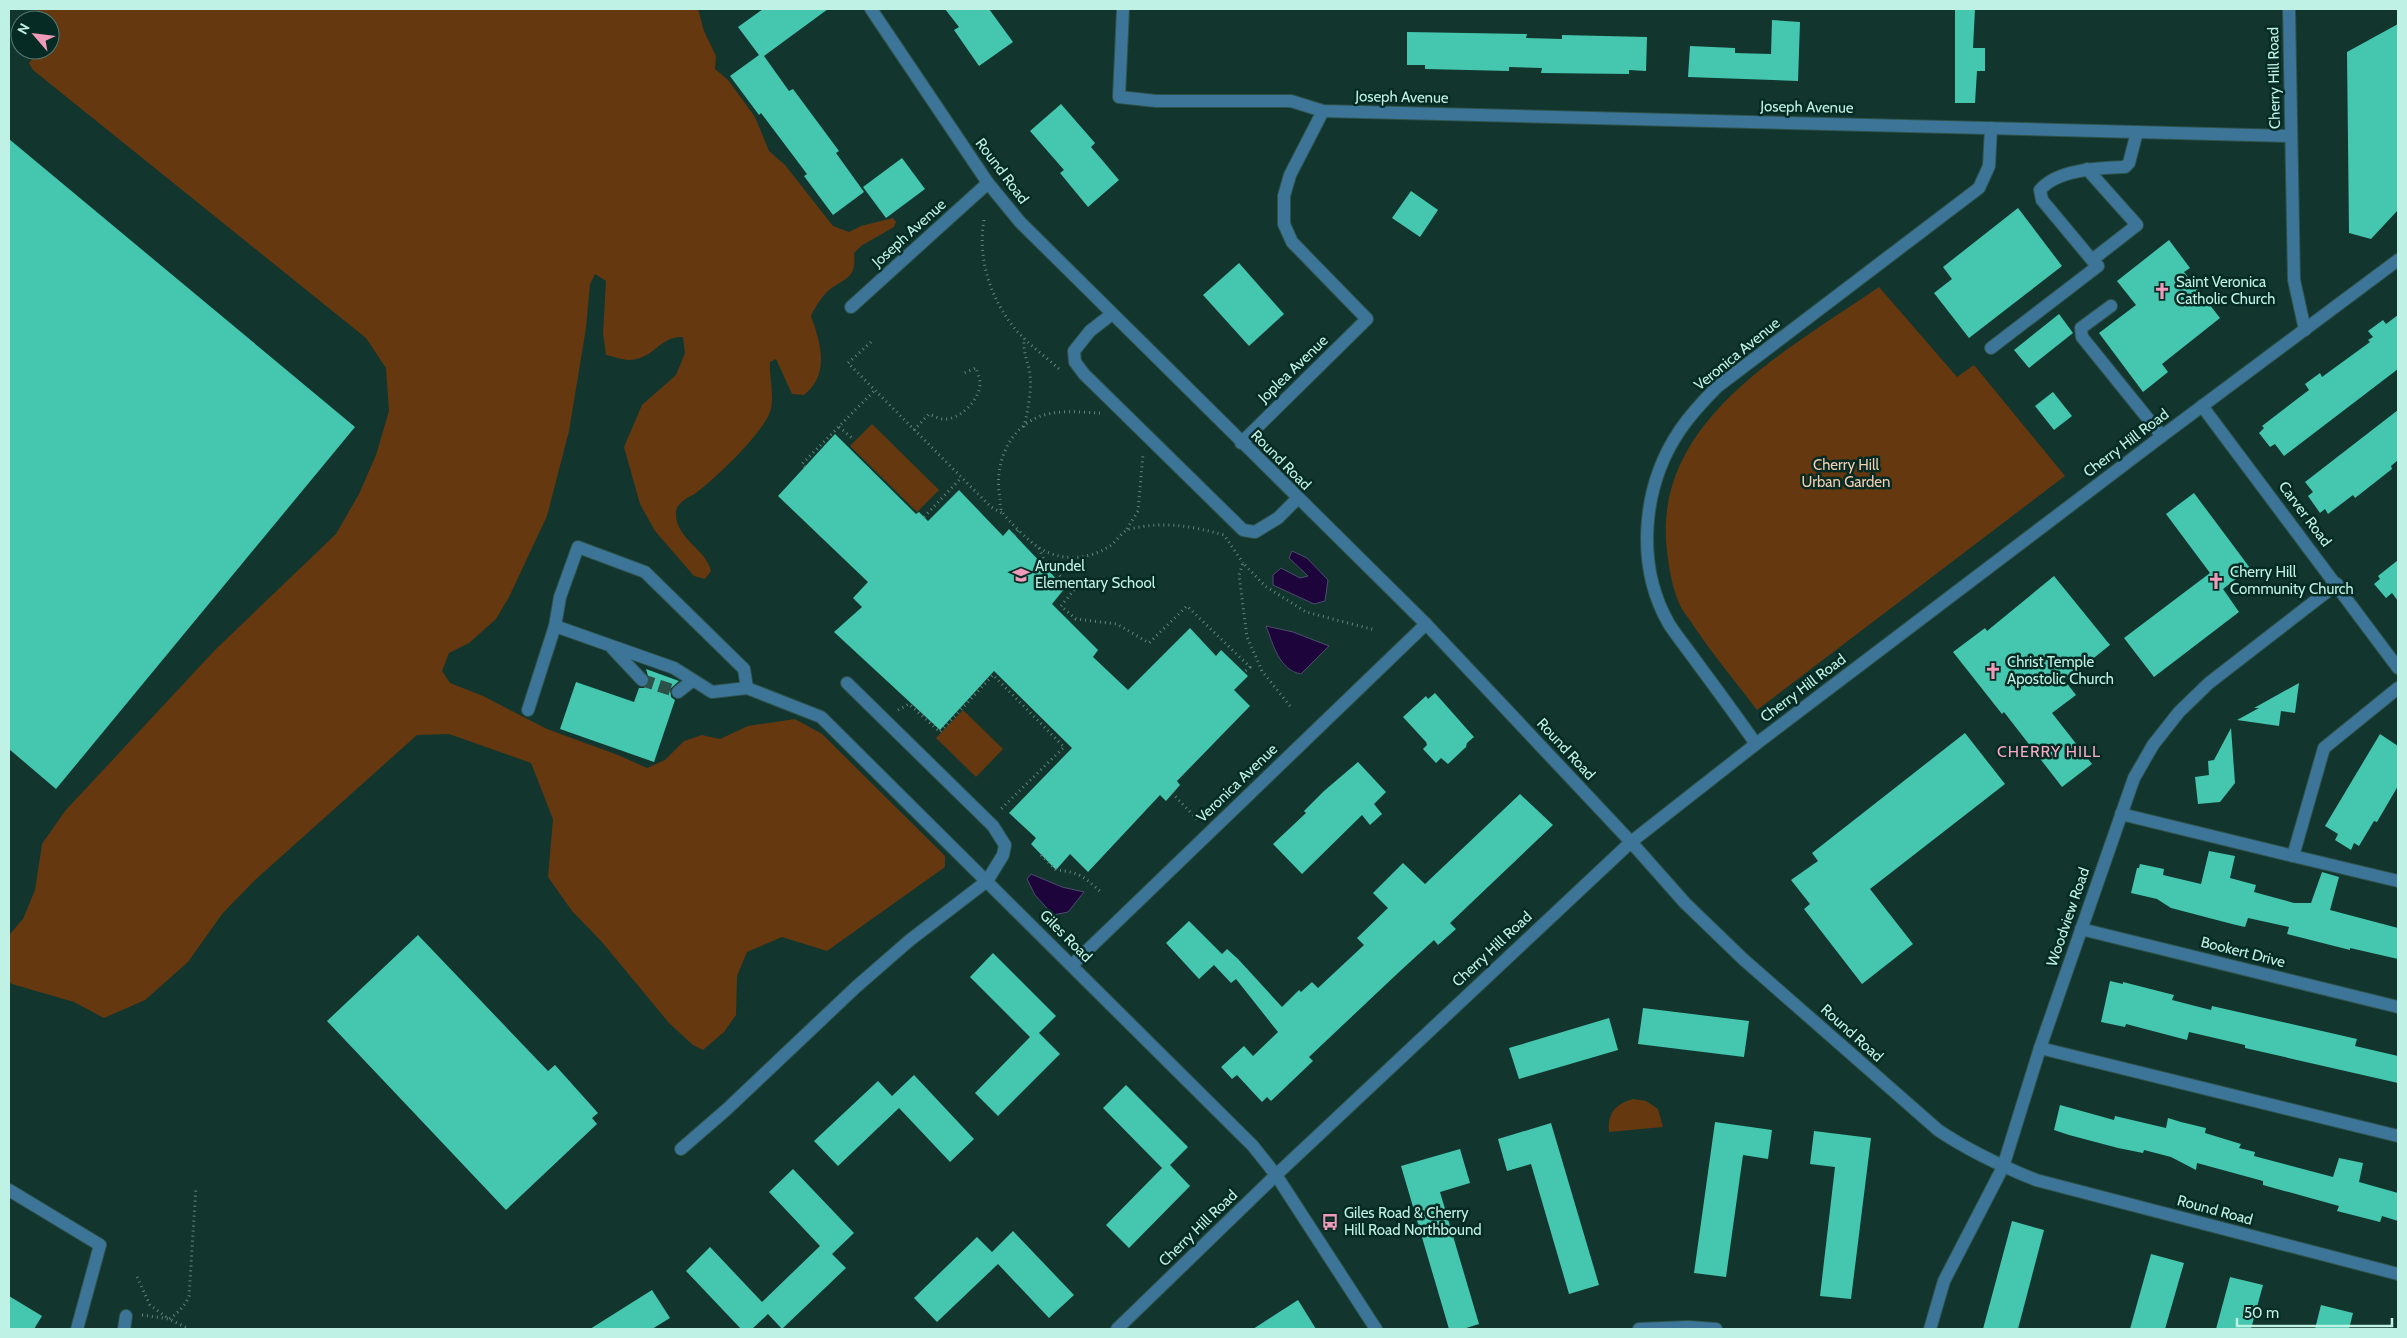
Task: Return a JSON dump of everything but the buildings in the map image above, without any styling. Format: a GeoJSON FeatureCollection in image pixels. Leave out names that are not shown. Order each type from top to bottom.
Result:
{"type":"FeatureCollection","features":[{"type":"Feature","properties":{"kind":"street","name":"Round Road"},"geometry":{"type":"LineString","coordinates":[[871,9],[988,183],[1020,222],[1297,499],[1426,624],[1631,842],[1685,903],[1730,946],[1938,1130],[1966,1149],[2036,1180],[2398,1274]]}},
{"type":"Feature","properties":{"kind":"street","name":"Joseph Avenue"},"geometry":{"type":"LineString","coordinates":[[1124,9],[1119,98],[1156,101],[1291,101],[1323,111],[2291,136]]}},
{"type":"Feature","properties":{"kind":"street","name":"Cherry Hill Road"},"geometry":{"type":"LineString","coordinates":[[1116,1329],[1276,1175],[1631,842],[1756,744],[2305,330],[2294,280],[2289,9]]}},
{"type":"Feature","properties":{"kind":"street","name":"Joplea Avenue"},"geometry":{"type":"LineString","coordinates":[[1241,443],[1367,319],[1292,242],[1284,224],[1284,196],[1290,175],[1323,111]]}},
{"type":"Feature","properties":{"kind":"street","name":"Veronica Avenue"},"geometry":{"type":"LineString","coordinates":[[1756,744],[1669,624],[1657,596],[1649,569],[1646,538],[1649,511],[1665,458],[1694,410],[1717,387],[1980,188],[1989,166],[1991,128]]}},
{"type":"Feature","properties":{"kind":"street"},"geometry":{"type":"LineString","coordinates":[[1991,348],[2098,266],[2042,200],[2040,190],[2046,182],[2087,169],[2125,167],[2129,163],[2137,132]]}},
{"type":"Feature","properties":{"kind":"street"},"geometry":{"type":"LineString","coordinates":[[2087,169],[2137,225],[2092,260]]}},
{"type":"Feature","properties":{"kind":"street","name":"Joseph Avenue"},"geometry":{"type":"LineString","coordinates":[[851,307],[988,183]]}},
{"type":"Feature","properties":{"kind":"street"},"geometry":{"type":"LineString","coordinates":[[2305,330],[2398,260]]}},
{"type":"Feature","properties":{"kind":"street"},"geometry":{"type":"LineString","coordinates":[[2111,306],[2081,328],[2082,337],[2162,436]]}},
{"type":"Feature","properties":{"kind":"street"},"geometry":{"type":"LineString","coordinates":[[1112,314],[1090,331],[1074,352],[1075,362],[1084,374],[1243,530],[1255,532],[1278,518],[1297,499]]}},
{"type":"Feature","properties":{"kind":"street","name":"Carver Road"},"geometry":{"type":"LineString","coordinates":[[2202,406],[2398,668]]}},
{"type":"Feature","properties":{"kind":"street"},"geometry":{"type":"LineString","coordinates":[[528,710],[556,626],[560,597],[578,547],[645,572],[744,669],[747,688],[712,692],[674,668],[556,626]]}},
{"type":"Feature","properties":{"kind":"street","name":"Woodview Road"},"geometry":{"type":"LineString","coordinates":[[1930,1329],[1944,1280],[2003,1167],[2080,929],[2134,778],[2152,745],[2179,712],[2209,683],[2337,584]]}},
{"type":"Feature","properties":{"kind":"street","name":"Veronica Avenue"},"geometry":{"type":"LineString","coordinates":[[1072,965],[1426,624]]}},
{"type":"Feature","properties":{"kind":"street"},"geometry":{"type":"LineString","coordinates":[[610,646],[642,680]]}},
{"type":"Feature","properties":{"kind":"street"},"geometry":{"type":"LineString","coordinates":[[678,692],[692,681]]}},
{"type":"Feature","properties":{"kind":"street"},"geometry":{"type":"LineString","coordinates":[[681,1149],[726,1110],[856,986],[910,940],[987,881],[1003,855],[1005,845],[1003,840],[988,822],[847,683]]}},
{"type":"Feature","properties":{"kind":"street","name":"Giles Road"},"geometry":{"type":"LineString","coordinates":[[747,688],[821,717],[1253,1146],[1276,1175],[1376,1329]]}},
{"type":"Feature","properties":{"kind":"street"},"geometry":{"type":"LineString","coordinates":[[2293,856],[2324,748],[2398,688]]}},
{"type":"Feature","properties":{"kind":"street"},"geometry":{"type":"LineString","coordinates":[[2121,814],[2398,881]]}},
{"type":"Feature","properties":{"kind":"street","name":"Bookert Drive"},"geometry":{"type":"LineString","coordinates":[[2080,929],[2398,1007]]}},
{"type":"Feature","properties":{"kind":"street"},"geometry":{"type":"LineString","coordinates":[[2040,1048],[2398,1136]]}},
{"type":"Feature","properties":{"kind":"street"},"geometry":{"type":"LineString","coordinates":[[9,1190],[100,1245],[77,1329]]}},
{"type":"Feature","properties":{"kind":"street"},"geometry":{"type":"LineString","coordinates":[[124,1329],[126,1316]]}},
{"type":"Feature","properties":{"kind":"street"},"geometry":{"type":"LineString","coordinates":[[1639,1329],[1688,1327],[1716,1329]]}},
{"type":"Feature","properties":{"kind":"path"},"geometry":{"type":"LineString","coordinates":[[984,220],[982,232],[984,268],[995,298],[1016,330],[1059,369]]}},
{"type":"Feature","properties":{"kind":"path"},"geometry":{"type":"LineString","coordinates":[[1024,337],[1023,350],[1029,369],[1030,390],[1024,428]]}},
{"type":"Feature","properties":{"kind":"path"},"geometry":{"type":"LineString","coordinates":[[871,342],[848,363],[991,507],[1002,513],[1038,548],[1044,560],[1074,590],[1061,606],[1076,619],[1117,624],[1149,643],[1187,606],[1250,667],[1244,672]]}},
{"type":"Feature","properties":{"kind":"path"},"geometry":{"type":"LineString","coordinates":[[914,430],[929,414],[943,419],[954,418],[966,409],[976,396],[980,383],[976,368],[964,373]]}},
{"type":"Feature","properties":{"kind":"path"},"geometry":{"type":"LineString","coordinates":[[805,467],[802,464],[875,390]]}},
{"type":"Feature","properties":{"kind":"path"},"geometry":{"type":"LineString","coordinates":[[1002,513],[997,483],[1002,456],[1018,432],[1036,418],[1062,412],[1102,414]]}},
{"type":"Feature","properties":{"kind":"path"},"geometry":{"type":"LineString","coordinates":[[838,427],[852,438]]}},
{"type":"Feature","properties":{"kind":"path"},"geometry":{"type":"LineString","coordinates":[[1038,548],[1063,558],[1091,556],[1111,546],[1127,530],[1138,511],[1143,453]]}},
{"type":"Feature","properties":{"kind":"path"},"geometry":{"type":"LineString","coordinates":[[924,516],[962,478]]}},
{"type":"Feature","properties":{"kind":"path"},"geometry":{"type":"LineString","coordinates":[[1127,530],[1152,525],[1190,526],[1224,535],[1243,563],[1265,586],[1306,612],[1375,630]]}},
{"type":"Feature","properties":{"kind":"path"},"geometry":{"type":"LineString","coordinates":[[1014,535],[1019,529]]}},
{"type":"Feature","properties":{"kind":"path"},"geometry":{"type":"LineString","coordinates":[[1243,563],[1239,575],[1247,637],[1262,671],[1290,706]]}},
{"type":"Feature","properties":{"kind":"path"},"geometry":{"type":"LineString","coordinates":[[882,718],[909,704],[940,732],[993,675],[1064,747],[988,822]]}},
{"type":"Feature","properties":{"kind":"path"},"geometry":{"type":"LineString","coordinates":[[1172,794],[1197,819]]}},
{"type":"Feature","properties":{"kind":"path"},"geometry":{"type":"LineString","coordinates":[[1041,855],[1056,870],[1072,871],[1083,876],[1102,893]]}},
{"type":"Feature","properties":{"kind":"path"},"geometry":{"type":"LineString","coordinates":[[126,1316],[141,1315],[169,1319],[180,1312],[189,1296],[196,1187]]}},
{"type":"Feature","properties":{"kind":"path"},"geometry":{"type":"LineString","coordinates":[[137,1277],[150,1305],[169,1319],[189,1329]]}},
{"type":"Feature","properties":{"kind":"green space"},"geometry":{"type":"Polygon","coordinates":[[[698,9],[704,31],[716,56],[715,69],[728,80],[755,117],[769,151],[785,165],[833,226],[849,232],[861,226],[893,218],[896,222],[894,227],[861,246],[854,253],[851,274],[827,292],[811,316],[818,337],[821,358],[817,378],[812,387],[804,395],[792,394],[776,359],[770,362],[772,401],[770,412],[765,421],[758,432],[726,467],[705,486],[683,501],[676,510],[677,523],[681,530],[708,563],[711,571],[705,579],[694,576],[655,531],[640,504],[624,447],[642,405],[676,375],[685,353],[683,337],[668,340],[638,359],[626,360],[606,355],[603,333],[606,281],[595,274],[590,284],[586,328],[569,431],[547,516],[509,597],[496,619],[469,643],[449,653],[442,671],[450,683],[483,696],[547,729],[618,755],[647,768],[665,760],[684,741],[702,735],[720,739],[748,726],[795,719],[822,734],[945,856],[945,867],[827,951],[782,937],[747,952],[737,976],[736,1015],[724,1032],[703,1050],[693,1045],[669,1023],[602,942],[572,911],[548,877],[553,819],[531,763],[449,734],[417,735],[255,880],[222,914],[188,962],[145,1000],[104,1018],[74,1002],[12,984],[9,981],[9,935],[23,919],[35,890],[42,844],[65,811],[215,650],[336,534],[359,494],[376,455],[389,411],[386,368],[366,338],[33,70],[29,63],[31,60],[60,60],[60,10],[38,10],[698,9]]]}},
{"type":"Feature","properties":{"kind":"green space","name":"Cherry Hill Urban Garden"},"geometry":{"type":"Polygon","coordinates":[[[1879,287],[1957,377],[1974,365],[2065,476],[1757,710],[1708,647],[1679,603],[1674,591],[1667,551],[1668,505],[1681,464],[1703,427],[1733,394],[1768,364],[1879,287]]]}},
{"type":"Feature","properties":{"kind":"green space"},"geometry":{"type":"Polygon","coordinates":[[[872,424],[939,490],[917,512],[850,446],[872,424]]]}},
{"type":"Feature","properties":{"kind":"green space"},"geometry":{"type":"Polygon","coordinates":[[[963,710],[1003,749],[976,777],[936,738],[963,710]]]}},
{"type":"Feature","properties":{"kind":"green space"},"geometry":{"type":"Polygon","coordinates":[[[1633,1099],[1646,1101],[1658,1109],[1663,1127],[1609,1132],[1611,1115],[1614,1110],[1633,1099]]]}},
{"type":"Feature","properties":{"kind":"shaded area"},"geometry":{"type":"Polygon","coordinates":[[[1292,551],[1307,558],[1328,580],[1325,601],[1314,604],[1273,585],[1273,575],[1281,568],[1300,578],[1308,576],[1289,558],[1292,551]]]}},
{"type":"Feature","properties":{"kind":"shaded area"},"geometry":{"type":"Polygon","coordinates":[[[1266,626],[1293,632],[1329,646],[1301,674],[1293,672],[1282,662],[1274,648],[1266,626]]]}},
{"type":"Feature","properties":{"kind":"shaded area"},"geometry":{"type":"Polygon","coordinates":[[[1031,874],[1062,887],[1084,892],[1068,912],[1053,915],[1035,895],[1027,879],[1031,874]]]}},
{"type":"Feature","properties":{"kind":"tunnel"},"geometry":{"type":"LineString","coordinates":[[642,680],[678,692]]}},
{"type":"Feature","properties":{"kind":"place","name":"Saint Veronica Catholic Church"},"geometry":{"type":"Point","coordinates":[2162,291]}},
{"type":"Feature","properties":{"kind":"place","name":"Arundel Elementary School"},"geometry":{"type":"Point","coordinates":[1021,575]}},
{"type":"Feature","properties":{"kind":"place","name":"Cherry Hill Community Church"},"geometry":{"type":"Point","coordinates":[2216,581]}},
{"type":"Feature","properties":{"kind":"place","name":"Christ Temple Apostolic Church"},"geometry":{"type":"Point","coordinates":[1993,671]}},
{"type":"Feature","properties":{"kind":"place","name":"Giles Road & Cherry Hill Road Northbound"},"geometry":{"type":"Point","coordinates":[1330,1222]}},
{"type":"Feature","properties":{"kind":"district","name":"CHERRY HILL"},"geometry":{"type":"Point","coordinates":[2049,751]}}]}
